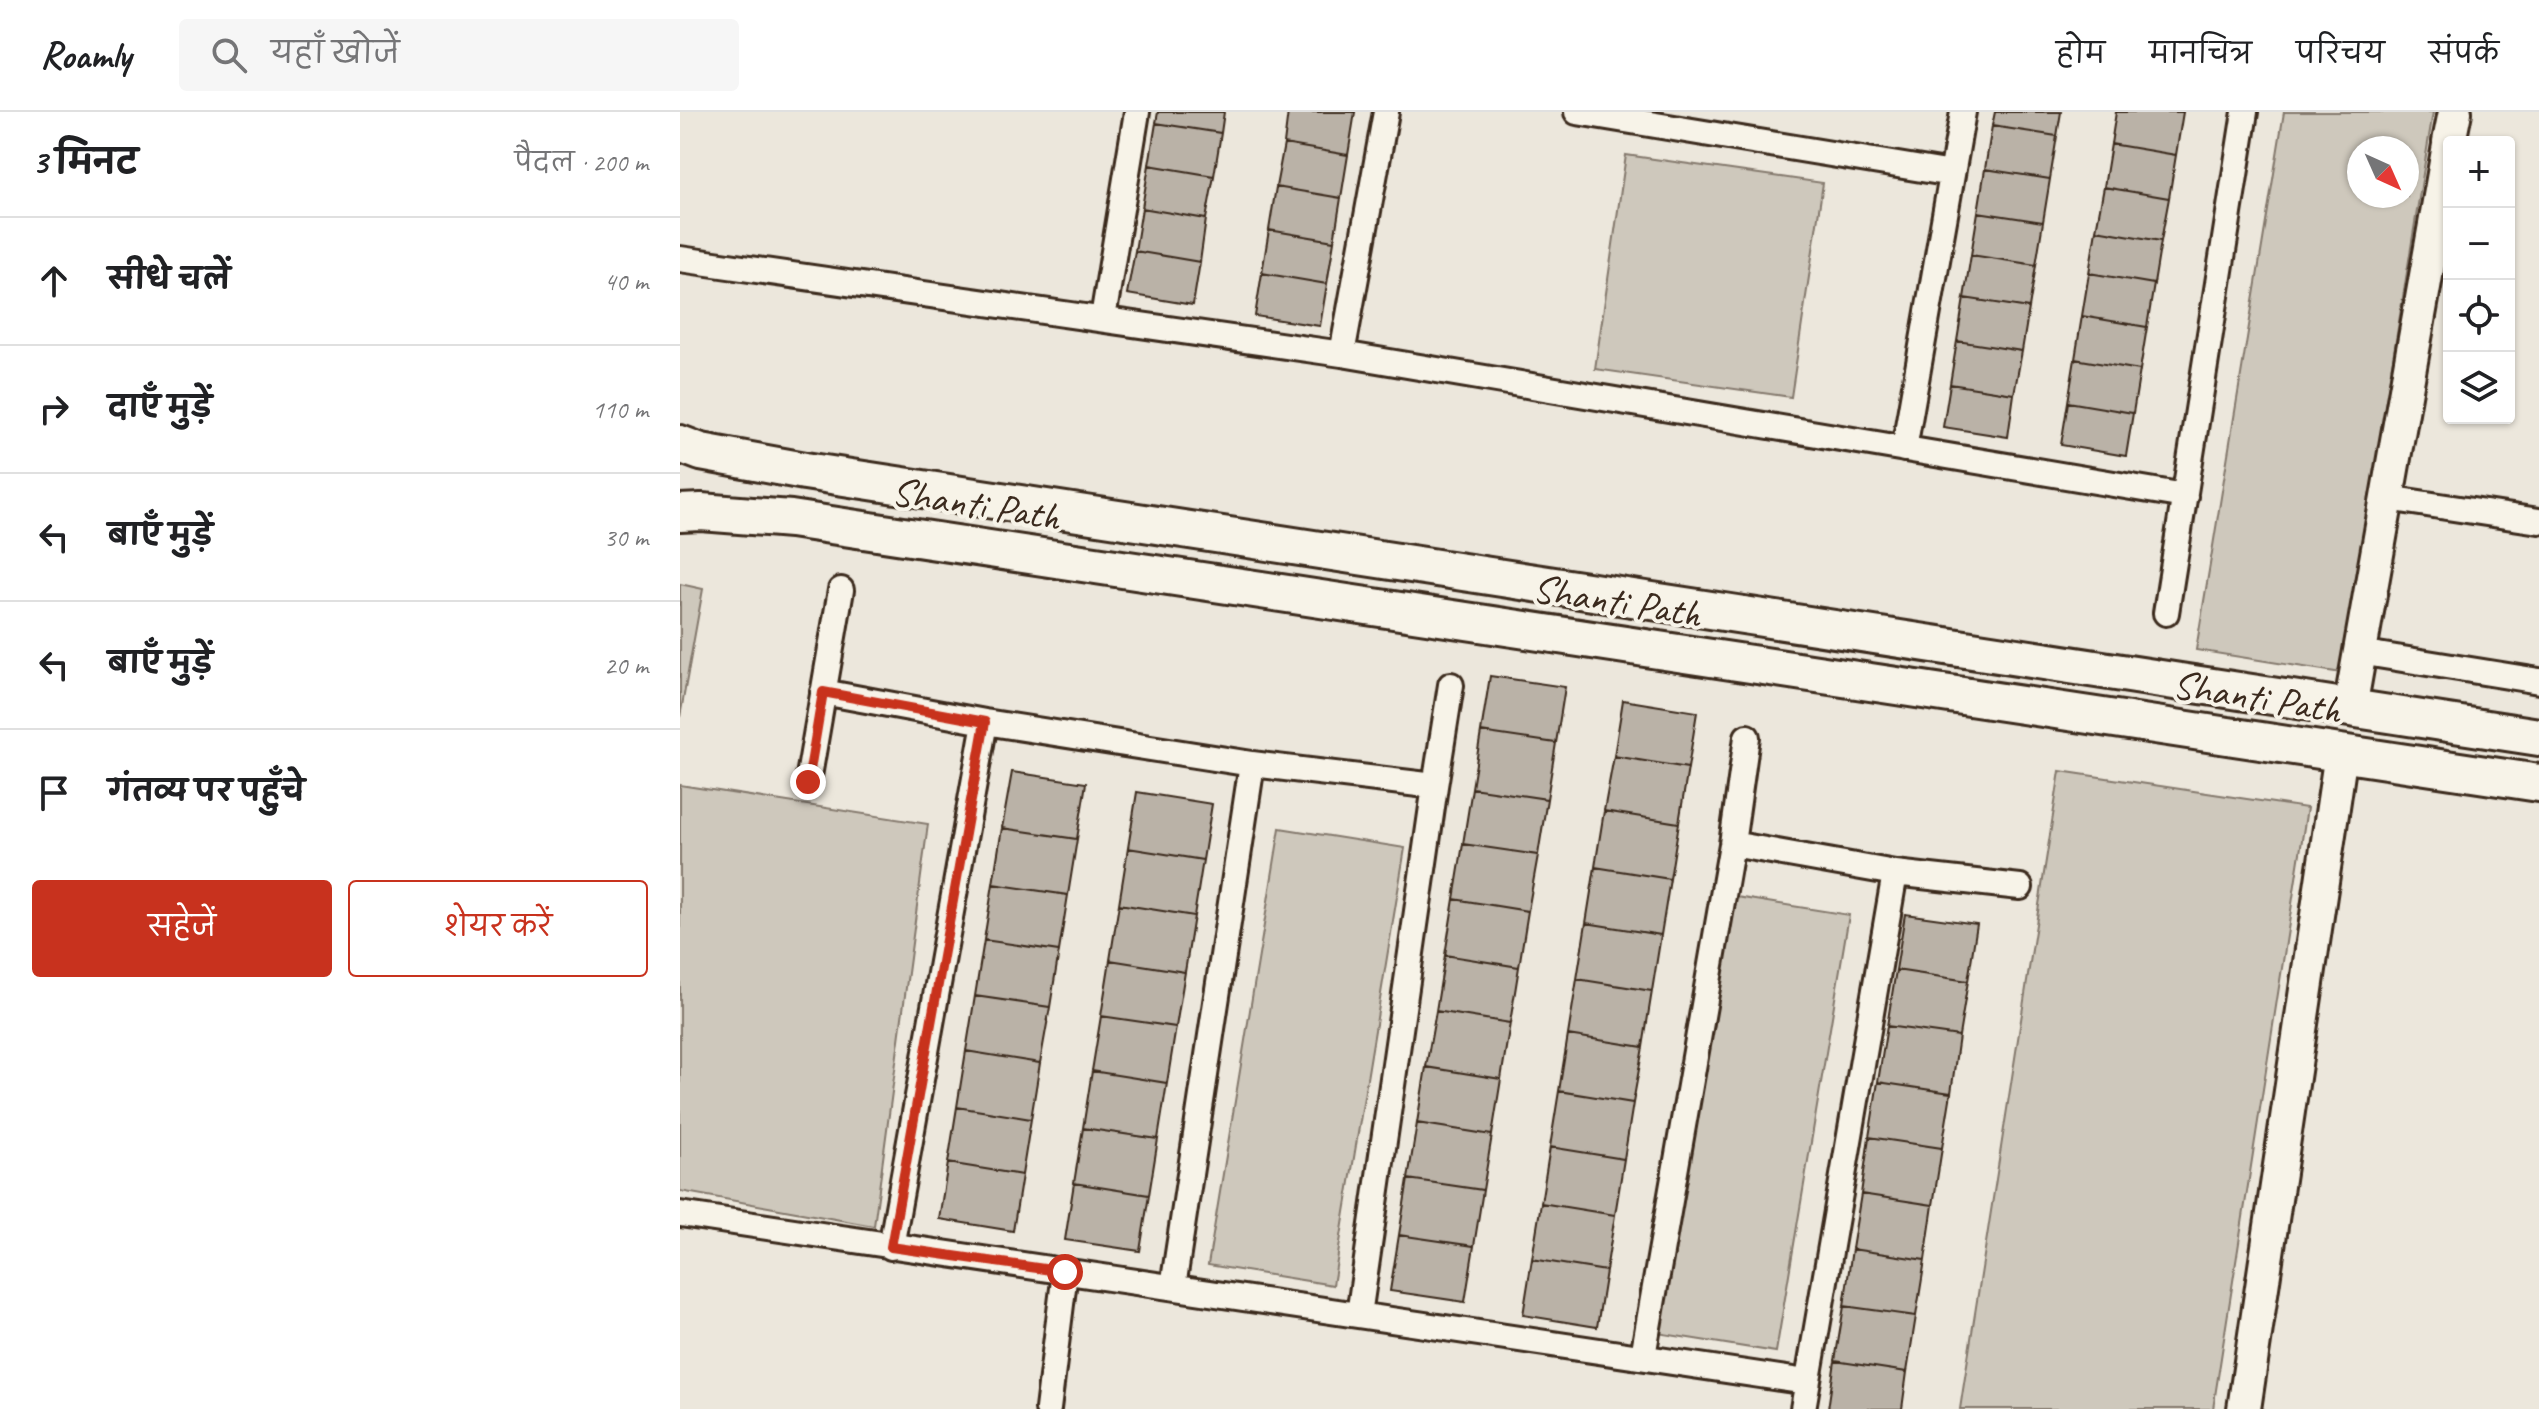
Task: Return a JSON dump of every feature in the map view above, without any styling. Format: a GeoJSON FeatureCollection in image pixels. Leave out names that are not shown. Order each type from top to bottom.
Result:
{"type":"FeatureCollection","features":[{"type":"Feature","properties":{"kind":"main road","name":"Shanti Path"},"geometry":{"type":"LineString","coordinates":[[680,444],[701,452],[805,471],[2539,737]]}},
{"type":"Feature","properties":{"kind":"main road","name":"Shanti Path"},"geometry":{"type":"LineString","coordinates":[[680,513],[791,519],[2539,783]]}},
{"type":"Feature","properties":{"kind":"street"},"geometry":{"type":"LineString","coordinates":[[1103,318],[1137,112]]}},
{"type":"Feature","properties":{"kind":"street"},"geometry":{"type":"LineString","coordinates":[[1342,354],[1386,112]]}},
{"type":"Feature","properties":{"kind":"street"},"geometry":{"type":"LineString","coordinates":[[1577,112],[1952,174]]}},
{"type":"Feature","properties":{"kind":"street"},"geometry":{"type":"LineString","coordinates":[[1904,449],[1963,112]]}},
{"type":"Feature","properties":{"kind":"street"},"geometry":{"type":"LineString","coordinates":[[2166,613],[2245,112]]}},
{"type":"Feature","properties":{"kind":"street"},"geometry":{"type":"LineString","coordinates":[[2450,136],[2455,112]]}},
{"type":"Feature","properties":{"kind":"street"},"geometry":{"type":"LineString","coordinates":[[2350,708],[2443,177]]}},
{"type":"Feature","properties":{"kind":"street"},"geometry":{"type":"LineString","coordinates":[[680,259],[1342,354],[2185,496]]}},
{"type":"Feature","properties":{"kind":"street"},"geometry":{"type":"LineString","coordinates":[[2387,498],[2539,521]]}},
{"type":"Feature","properties":{"kind":"street"},"geometry":{"type":"LineString","coordinates":[[808,782],[841,590]]}},
{"type":"Feature","properties":{"kind":"street"},"geometry":{"type":"LineString","coordinates":[[2359,652],[2539,681]]}},
{"type":"Feature","properties":{"kind":"street"},"geometry":{"type":"LineString","coordinates":[[1359,1315],[1451,685]]}},
{"type":"Feature","properties":{"kind":"street"},"geometry":{"type":"LineString","coordinates":[[823,692],[985,722],[1252,764],[1435,786]]}},
{"type":"Feature","properties":{"kind":"street"},"geometry":{"type":"LineString","coordinates":[[891,1247],[985,722]]}},
{"type":"Feature","properties":{"kind":"street"},"geometry":{"type":"LineString","coordinates":[[1643,1356],[1732,844],[1747,737]]}},
{"type":"Feature","properties":{"kind":"street"},"geometry":{"type":"LineString","coordinates":[[2244,1409],[2341,753]]}},
{"type":"Feature","properties":{"kind":"street"},"geometry":{"type":"LineString","coordinates":[[1173,1287],[1252,764]]}},
{"type":"Feature","properties":{"kind":"street"},"geometry":{"type":"LineString","coordinates":[[1732,844],[1895,873],[2020,887]]}},
{"type":"Feature","properties":{"kind":"street"},"geometry":{"type":"LineString","coordinates":[[1803,1409],[1895,873]]}},
{"type":"Feature","properties":{"kind":"street"},"geometry":{"type":"LineString","coordinates":[[680,1214],[1807,1382]]}},
{"type":"Feature","properties":{"kind":"street"},"geometry":{"type":"LineString","coordinates":[[1048,1409],[1065,1272]]}},
{"type":"Feature","properties":{"kind":"shaded area"},"geometry":{"type":"Polygon","coordinates":[[[2284,112],[2433,112],[2419,198],[2419,136],[2347,136],[2347,208],[2417,208],[2342,673],[2196,650],[2284,112]]]}},
{"type":"Feature","properties":{"kind":"shaded area"},"geometry":{"type":"Polygon","coordinates":[[[1626,155],[1823,183],[1791,397],[1595,369],[1626,155]]]}},
{"type":"Feature","properties":{"kind":"shaded area"},"geometry":{"type":"Polygon","coordinates":[[[680,584],[703,589],[680,717],[680,584]]]}},
{"type":"Feature","properties":{"kind":"shaded area"},"geometry":{"type":"Polygon","coordinates":[[[2060,771],[2307,808],[2213,1409],[1960,1409],[2060,771]]]}},
{"type":"Feature","properties":{"kind":"shaded area"},"geometry":{"type":"Polygon","coordinates":[[[680,785],[928,824],[874,1226],[680,1191],[680,785]]]}},
{"type":"Feature","properties":{"kind":"shaded area"},"geometry":{"type":"Polygon","coordinates":[[[1280,828],[1405,848],[1333,1285],[1208,1265],[1280,828]]]}},
{"type":"Feature","properties":{"kind":"shaded area"},"geometry":{"type":"Polygon","coordinates":[[[1724,895],[1849,915],[1776,1352],[1651,1332],[1724,895]]]}},
{"type":"Feature","properties":{"kind":"building"},"geometry":{"type":"Polygon","coordinates":[[[1158,112],[1224,112],[1221,133],[1156,123],[1158,112]]]}},
{"type":"Feature","properties":{"kind":"building"},"geometry":{"type":"Polygon","coordinates":[[[1288,112],[1355,112],[1348,155],[1284,144],[1288,112]]]}},
{"type":"Feature","properties":{"kind":"building"},"geometry":{"type":"Polygon","coordinates":[[[1995,112],[2061,112],[2057,136],[1992,126],[1995,112]]]}},
{"type":"Feature","properties":{"kind":"building"},"geometry":{"type":"Polygon","coordinates":[[[2116,112],[2183,112],[2176,155],[2111,144],[2116,112]]]}},
{"type":"Feature","properties":{"kind":"building"},"geometry":{"type":"Polygon","coordinates":[[[1156,123],[1221,133],[1214,176],[1149,165],[1156,123]]]}},
{"type":"Feature","properties":{"kind":"building"},"geometry":{"type":"Polygon","coordinates":[[[1992,126],[2057,136],[2050,179],[1985,169],[1992,126]]]}},
{"type":"Feature","properties":{"kind":"building"},"geometry":{"type":"Polygon","coordinates":[[[1284,144],[1348,155],[1341,198],[1276,187],[1284,144]]]}},
{"type":"Feature","properties":{"kind":"building"},"geometry":{"type":"Polygon","coordinates":[[[2111,144],[2176,155],[2169,198],[2104,187],[2111,144]]]}},
{"type":"Feature","properties":{"kind":"building"},"geometry":{"type":"Polygon","coordinates":[[[1149,165],[1214,176],[1206,219],[1142,208],[1149,165]]]}},
{"type":"Feature","properties":{"kind":"building"},"geometry":{"type":"Polygon","coordinates":[[[1985,169],[2050,179],[2043,222],[1978,212],[1985,169]]]}},
{"type":"Feature","properties":{"kind":"building"},"geometry":{"type":"Polygon","coordinates":[[[1276,187],[1341,198],[1334,241],[1269,230],[1276,187]]]}},
{"type":"Feature","properties":{"kind":"building"},"geometry":{"type":"Polygon","coordinates":[[[2104,187],[2169,198],[2161,241],[2096,230],[2104,187]]]}},
{"type":"Feature","properties":{"kind":"building"},"geometry":{"type":"Polygon","coordinates":[[[1142,208],[1206,219],[1200,262],[1135,251],[1142,208]]]}},
{"type":"Feature","properties":{"kind":"building"},"geometry":{"type":"Polygon","coordinates":[[[1978,212],[2043,222],[2036,265],[1971,255],[1978,212]]]}},
{"type":"Feature","properties":{"kind":"building"},"geometry":{"type":"Polygon","coordinates":[[[1269,230],[1334,241],[1327,284],[1262,273],[1269,230]]]}},
{"type":"Feature","properties":{"kind":"building"},"geometry":{"type":"Polygon","coordinates":[[[2096,230],[2161,241],[2154,284],[2089,273],[2096,230]]]}},
{"type":"Feature","properties":{"kind":"building"},"geometry":{"type":"Polygon","coordinates":[[[1135,251],[1200,262],[1193,305],[1127,294],[1135,251]]]}},
{"type":"Feature","properties":{"kind":"building"},"geometry":{"type":"Polygon","coordinates":[[[1971,255],[2036,265],[2029,308],[1964,298],[1971,255]]]}},
{"type":"Feature","properties":{"kind":"building"},"geometry":{"type":"Polygon","coordinates":[[[1262,273],[1327,284],[1320,326],[1255,316],[1262,273]]]}},
{"type":"Feature","properties":{"kind":"building"},"geometry":{"type":"Polygon","coordinates":[[[2089,273],[2154,284],[2147,327],[2082,316],[2089,273]]]}},
{"type":"Feature","properties":{"kind":"building"},"geometry":{"type":"Polygon","coordinates":[[[1964,298],[2029,308],[2022,351],[1957,341],[1964,298]]]}},
{"type":"Feature","properties":{"kind":"building"},"geometry":{"type":"Polygon","coordinates":[[[2082,316],[2147,327],[2140,370],[2075,359],[2082,316]]]}},
{"type":"Feature","properties":{"kind":"building"},"geometry":{"type":"Polygon","coordinates":[[[1957,341],[2022,351],[2014,394],[1950,384],[1957,341]]]}},
{"type":"Feature","properties":{"kind":"building"},"geometry":{"type":"Polygon","coordinates":[[[2075,359],[2140,370],[2133,413],[2068,402],[2075,359]]]}},
{"type":"Feature","properties":{"kind":"building"},"geometry":{"type":"Polygon","coordinates":[[[1950,384],[2014,394],[2008,437],[1943,427],[1950,384]]]}},
{"type":"Feature","properties":{"kind":"building"},"geometry":{"type":"Polygon","coordinates":[[[2068,402],[2133,413],[2126,456],[2061,445],[2068,402]]]}},
{"type":"Feature","properties":{"kind":"building"},"geometry":{"type":"Polygon","coordinates":[[[1490,676],[1565,687],[1556,743],[1481,732],[1490,676]]]}},
{"type":"Feature","properties":{"kind":"building"},"geometry":{"type":"Polygon","coordinates":[[[1623,700],[1697,712],[1688,768],[1614,756],[1623,700]]]}},
{"type":"Feature","properties":{"kind":"building"},"geometry":{"type":"Polygon","coordinates":[[[1481,732],[1556,743],[1547,799],[1472,788],[1481,732]]]}},
{"type":"Feature","properties":{"kind":"building"},"geometry":{"type":"Polygon","coordinates":[[[1614,756],[1688,768],[1679,823],[1604,811],[1614,756]]]}},
{"type":"Feature","properties":{"kind":"building"},"geometry":{"type":"Polygon","coordinates":[[[1012,772],[1086,783],[1077,839],[1002,828],[1012,772]]]}},
{"type":"Feature","properties":{"kind":"building"},"geometry":{"type":"Polygon","coordinates":[[[1472,788],[1547,799],[1538,855],[1463,844],[1472,788]]]}},
{"type":"Feature","properties":{"kind":"building"},"geometry":{"type":"Polygon","coordinates":[[[1137,792],[1212,804],[1203,860],[1128,848],[1137,792]]]}},
{"type":"Feature","properties":{"kind":"building"},"geometry":{"type":"Polygon","coordinates":[[[1604,811],[1679,823],[1670,879],[1595,867],[1604,811]]]}},
{"type":"Feature","properties":{"kind":"building"},"geometry":{"type":"Polygon","coordinates":[[[1002,828],[1077,839],[1068,895],[993,884],[1002,828]]]}},
{"type":"Feature","properties":{"kind":"building"},"geometry":{"type":"Polygon","coordinates":[[[1463,844],[1538,855],[1528,911],[1454,899],[1463,844]]]}},
{"type":"Feature","properties":{"kind":"building"},"geometry":{"type":"Polygon","coordinates":[[[1128,848],[1203,860],[1194,916],[1119,904],[1128,848]]]}},
{"type":"Feature","properties":{"kind":"building"},"geometry":{"type":"Polygon","coordinates":[[[1595,867],[1670,879],[1661,935],[1586,923],[1595,867]]]}},
{"type":"Feature","properties":{"kind":"building"},"geometry":{"type":"Polygon","coordinates":[[[993,884],[1068,895],[1059,951],[984,940],[993,884]]]}},
{"type":"Feature","properties":{"kind":"building"},"geometry":{"type":"Polygon","coordinates":[[[1454,899],[1528,911],[1519,967],[1445,955],[1454,899]]]}},
{"type":"Feature","properties":{"kind":"building"},"geometry":{"type":"Polygon","coordinates":[[[1119,904],[1194,916],[1185,972],[1110,960],[1119,904]]]}},
{"type":"Feature","properties":{"kind":"building"},"geometry":{"type":"Polygon","coordinates":[[[1905,914],[1977,924],[1968,981],[1896,970],[1905,914]]]}},
{"type":"Feature","properties":{"kind":"building"},"geometry":{"type":"Polygon","coordinates":[[[1586,923],[1661,935],[1652,991],[1577,979],[1586,923]]]}},
{"type":"Feature","properties":{"kind":"building"},"geometry":{"type":"Polygon","coordinates":[[[984,940],[1059,951],[1050,1007],[975,996],[984,940]]]}},
{"type":"Feature","properties":{"kind":"building"},"geometry":{"type":"Polygon","coordinates":[[[1445,955],[1519,967],[1510,1023],[1436,1011],[1445,955]]]}},
{"type":"Feature","properties":{"kind":"building"},"geometry":{"type":"Polygon","coordinates":[[[1110,960],[1185,972],[1176,1027],[1101,1016],[1110,960]]]}},
{"type":"Feature","properties":{"kind":"building"},"geometry":{"type":"Polygon","coordinates":[[[1896,970],[1968,981],[1959,1036],[1887,1026],[1896,970]]]}},
{"type":"Feature","properties":{"kind":"building"},"geometry":{"type":"Polygon","coordinates":[[[1577,979],[1652,991],[1643,1047],[1568,1035],[1577,979]]]}},
{"type":"Feature","properties":{"kind":"building"},"geometry":{"type":"Polygon","coordinates":[[[975,996],[1050,1007],[1040,1063],[966,1051],[975,996]]]}},
{"type":"Feature","properties":{"kind":"building"},"geometry":{"type":"Polygon","coordinates":[[[1436,1011],[1510,1023],[1501,1079],[1426,1067],[1436,1011]]]}},
{"type":"Feature","properties":{"kind":"building"},"geometry":{"type":"Polygon","coordinates":[[[1101,1016],[1176,1027],[1167,1083],[1092,1071],[1101,1016]]]}},
{"type":"Feature","properties":{"kind":"building"},"geometry":{"type":"Polygon","coordinates":[[[1887,1026],[1959,1036],[1951,1093],[1878,1082],[1887,1026]]]}},
{"type":"Feature","properties":{"kind":"building"},"geometry":{"type":"Polygon","coordinates":[[[1568,1035],[1643,1047],[1633,1103],[1559,1091],[1568,1035]]]}},
{"type":"Feature","properties":{"kind":"building"},"geometry":{"type":"Polygon","coordinates":[[[966,1051],[1040,1063],[1031,1119],[957,1107],[966,1051]]]}},
{"type":"Feature","properties":{"kind":"building"},"geometry":{"type":"Polygon","coordinates":[[[1426,1067],[1501,1079],[1492,1135],[1417,1123],[1426,1067]]]}},
{"type":"Feature","properties":{"kind":"building"},"geometry":{"type":"Polygon","coordinates":[[[1092,1071],[1167,1083],[1158,1139],[1083,1128],[1092,1071]]]}},
{"type":"Feature","properties":{"kind":"building"},"geometry":{"type":"Polygon","coordinates":[[[1878,1082],[1951,1093],[1942,1148],[1869,1137],[1878,1082]]]}},
{"type":"Feature","properties":{"kind":"building"},"geometry":{"type":"Polygon","coordinates":[[[1559,1091],[1633,1103],[1624,1159],[1550,1147],[1559,1091]]]}},
{"type":"Feature","properties":{"kind":"building"},"geometry":{"type":"Polygon","coordinates":[[[957,1107],[1031,1119],[1022,1175],[948,1163],[957,1107]]]}},
{"type":"Feature","properties":{"kind":"building"},"geometry":{"type":"Polygon","coordinates":[[[1417,1123],[1492,1135],[1483,1190],[1408,1179],[1417,1123]]]}},
{"type":"Feature","properties":{"kind":"building"},"geometry":{"type":"Polygon","coordinates":[[[1083,1128],[1158,1139],[1149,1195],[1074,1183],[1083,1128]]]}},
{"type":"Feature","properties":{"kind":"building"},"geometry":{"type":"Polygon","coordinates":[[[1869,1137],[1942,1148],[1933,1205],[1861,1194],[1869,1137]]]}},
{"type":"Feature","properties":{"kind":"building"},"geometry":{"type":"Polygon","coordinates":[[[1550,1147],[1624,1159],[1615,1215],[1541,1203],[1550,1147]]]}},
{"type":"Feature","properties":{"kind":"building"},"geometry":{"type":"Polygon","coordinates":[[[948,1163],[1022,1175],[1013,1231],[939,1219],[948,1163]]]}},
{"type":"Feature","properties":{"kind":"building"},"geometry":{"type":"Polygon","coordinates":[[[1408,1179],[1483,1190],[1474,1246],[1399,1235],[1408,1179]]]}},
{"type":"Feature","properties":{"kind":"building"},"geometry":{"type":"Polygon","coordinates":[[[1074,1183],[1149,1195],[1140,1251],[1065,1240],[1074,1183]]]}},
{"type":"Feature","properties":{"kind":"building"},"geometry":{"type":"Polygon","coordinates":[[[1861,1194],[1933,1205],[1925,1260],[1852,1249],[1861,1194]]]}},
{"type":"Feature","properties":{"kind":"building"},"geometry":{"type":"Polygon","coordinates":[[[1541,1203],[1615,1215],[1606,1271],[1532,1259],[1541,1203]]]}},
{"type":"Feature","properties":{"kind":"building"},"geometry":{"type":"Polygon","coordinates":[[[1399,1235],[1474,1246],[1465,1302],[1390,1291],[1399,1235]]]}},
{"type":"Feature","properties":{"kind":"building"},"geometry":{"type":"Polygon","coordinates":[[[1852,1249],[1925,1260],[1916,1316],[1844,1306],[1852,1249]]]}},
{"type":"Feature","properties":{"kind":"building"},"geometry":{"type":"Polygon","coordinates":[[[1532,1259],[1606,1271],[1597,1327],[1523,1315],[1532,1259]]]}},
{"type":"Feature","properties":{"kind":"building"},"geometry":{"type":"Polygon","coordinates":[[[1844,1306],[1916,1316],[1907,1372],[1835,1361],[1844,1306]]]}},
{"type":"Feature","properties":{"kind":"building"},"geometry":{"type":"Polygon","coordinates":[[[1835,1361],[1907,1372],[1902,1409],[1828,1409],[1835,1361]]]}},
{"type":"Feature","properties":{"kind":"route"},"geometry":{"type":"LineString","coordinates":[[808,782],[823,692],[985,722],[891,1247],[1065,1272]]}}]}
